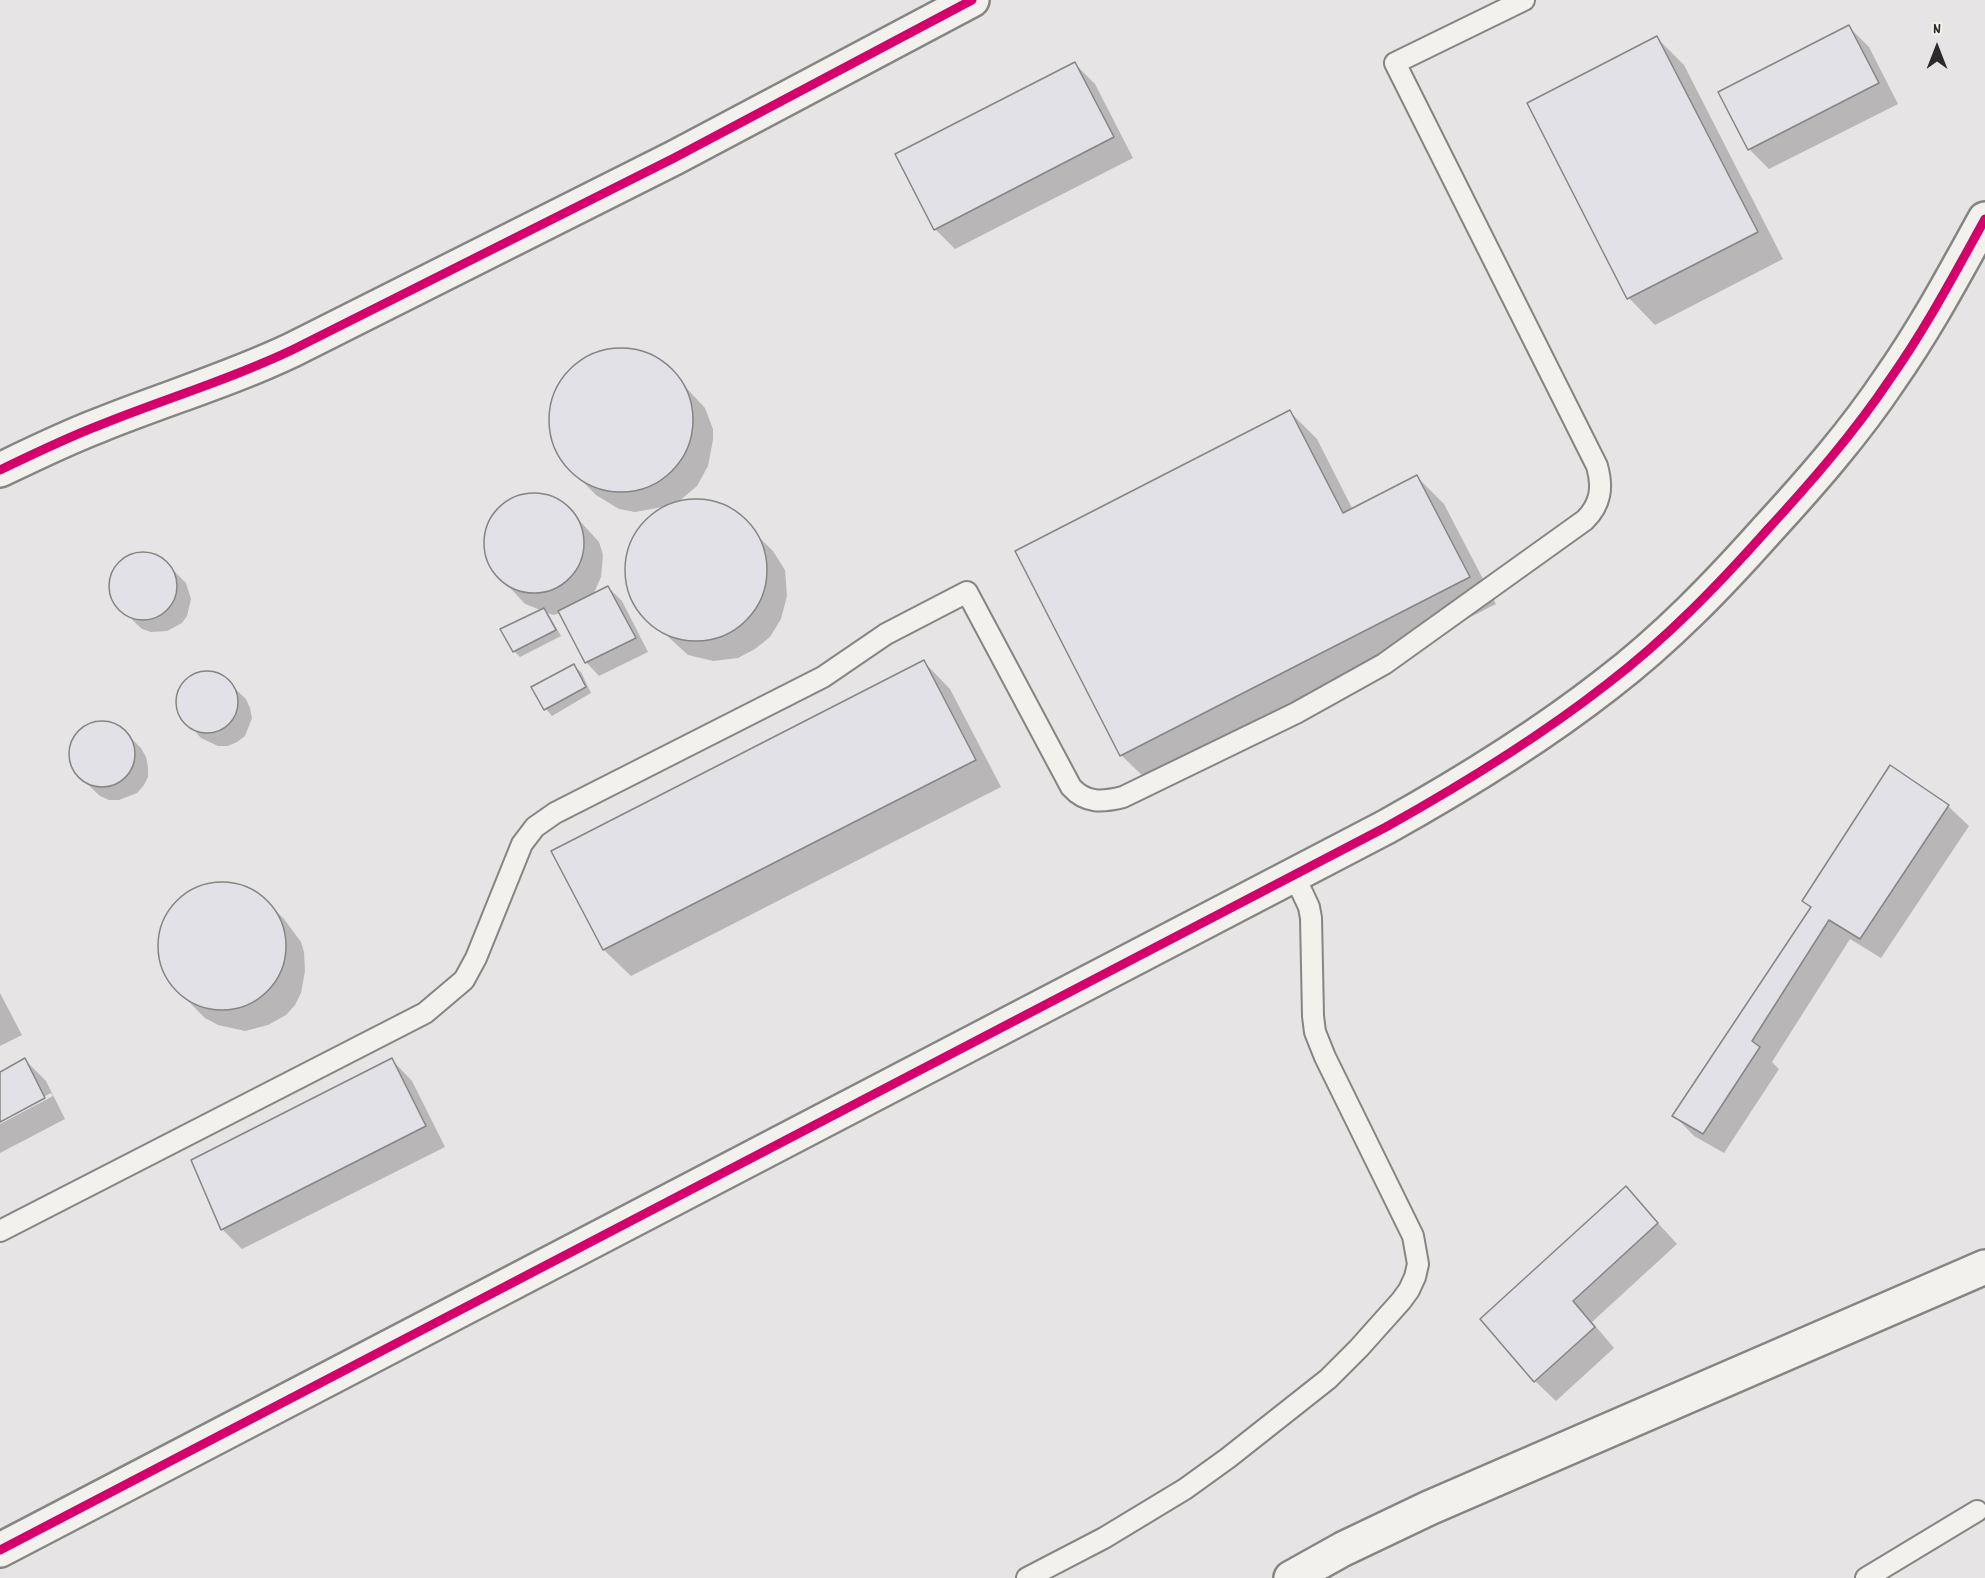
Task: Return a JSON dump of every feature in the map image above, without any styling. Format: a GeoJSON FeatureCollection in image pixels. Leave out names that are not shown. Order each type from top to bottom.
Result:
{"type":"FeatureCollection","features":[{"type":"Feature","properties":{"kind":"street"},"geometry":{"type":"LineString","coordinates":[[0,470],[82,432],[255,368],[674,158],[972,0]]}},
{"type":"Feature","properties":{"kind":"street"},"geometry":{"type":"LineString","coordinates":[[0,1550],[1294,875],[1422,807],[1476,776],[1532,739],[1634,663],[1700,602],[1804,489],[1872,404],[1921,332],[1985,219]]}},
{"type":"Feature","properties":{"kind":"street"},"geometry":{"type":"LineString","coordinates":[[1291,1578],[1342,1549],[1430,1508],[1985,1266]]}},
{"type":"Feature","properties":{"kind":"lane"},"geometry":{"type":"LineString","coordinates":[[0,1231],[425,1012],[465,980],[522,844],[535,827],[555,813],[822,677],[886,634],[967,592],[1071,787],[1078,795],[1104,802],[1124,797],[1296,713],[1384,664],[1585,520],[1593,512],[1601,491],[1601,478],[1597,466],[1395,63],[1524,0]]}},
{"type":"Feature","properties":{"kind":"lane"},"geometry":{"type":"LineString","coordinates":[[1027,1578],[1104,1538],[1185,1489],[1228,1458],[1342,1366],[1401,1301],[1415,1277],[1418,1264],[1413,1236],[1324,1057],[1315,1032],[1311,918],[1294,875]]}},
{"type":"Feature","properties":{"kind":"lane"},"geometry":{"type":"LineString","coordinates":[[1866,1578],[1977,1511]]}},
{"type":"Feature","properties":{"kind":"shaded area"},"geometry":{"type":"Polygon","coordinates":[[[0,0],[1985,0],[1985,1578],[0,1578],[0,0]]]}},
{"type":"Feature","properties":{"kind":"building"},"geometry":{"type":"Polygon","coordinates":[[[1849,25],[1879,83],[1748,150],[1718,92],[1849,25]]]}},
{"type":"Feature","properties":{"kind":"building"},"geometry":{"type":"Polygon","coordinates":[[[1657,36],[1758,232],[1627,299],[1527,103],[1657,36]]]}},
{"type":"Feature","properties":{"kind":"building"},"geometry":{"type":"Polygon","coordinates":[[[1075,62],[1114,137],[934,230],[895,154],[1075,62]]]}},
{"type":"Feature","properties":{"kind":"building"},"geometry":{"type":"Polygon","coordinates":[[[621,348],[649,353],[672,369],[688,392],[693,420],[688,448],[672,471],[649,487],[621,492],[593,487],[570,471],[554,448],[549,420],[554,392],[570,369],[593,353],[621,348]]]}},
{"type":"Feature","properties":{"kind":"building"},"geometry":{"type":"Polygon","coordinates":[[[1290,410],[1343,513],[1417,475],[1470,577],[1120,756],[1015,551],[1290,410]]]}},
{"type":"Feature","properties":{"kind":"building"},"geometry":{"type":"Polygon","coordinates":[[[534,493],[562,501],[576,515],[584,543],[576,571],[562,585],[534,593],[506,585],[492,571],[484,543],[492,515],[506,501],[534,493]]]}},
{"type":"Feature","properties":{"kind":"building"},"geometry":{"type":"Polygon","coordinates":[[[696,499],[723,505],[746,520],[761,543],[767,570],[761,597],[746,620],[723,635],[696,641],[669,635],[646,620],[631,597],[625,570],[631,543],[646,520],[669,505],[696,499]]]}},
{"type":"Feature","properties":{"kind":"building"},"geometry":{"type":"Polygon","coordinates":[[[150,552],[162,558],[171,567],[177,579],[175,599],[167,610],[150,620],[136,620],[119,610],[111,599],[109,579],[119,562],[130,554],[150,552]]]}},
{"type":"Feature","properties":{"kind":"building"},"geometry":{"type":"Polygon","coordinates":[[[608,586],[636,638],[585,663],[558,611],[608,586]]]}},
{"type":"Feature","properties":{"kind":"building"},"geometry":{"type":"Polygon","coordinates":[[[544,608],[556,630],[513,652],[500,629],[544,608]]]}},
{"type":"Feature","properties":{"kind":"building"},"geometry":{"type":"Polygon","coordinates":[[[924,660],[976,760],[603,950],[551,851],[924,660]]]}},
{"type":"Feature","properties":{"kind":"building"},"geometry":{"type":"Polygon","coordinates":[[[574,664],[586,687],[544,710],[531,687],[574,664]]]}},
{"type":"Feature","properties":{"kind":"building"},"geometry":{"type":"Polygon","coordinates":[[[201,671],[213,671],[229,680],[236,690],[238,702],[236,714],[229,724],[213,733],[201,733],[190,728],[181,719],[176,708],[176,696],[181,685],[190,676],[201,671]]]}},
{"type":"Feature","properties":{"kind":"building"},"geometry":{"type":"Polygon","coordinates":[[[102,721],[115,724],[125,731],[132,741],[135,754],[132,767],[125,777],[115,784],[102,787],[89,784],[79,777],[72,767],[69,754],[72,741],[79,731],[89,724],[102,721]]]}},
{"type":"Feature","properties":{"kind":"building"},"geometry":{"type":"Polygon","coordinates":[[[1890,765],[1949,805],[1860,939],[1829,920],[1752,1041],[1760,1047],[1703,1134],[1672,1116],[1811,907],[1802,901],[1890,765]]]}},
{"type":"Feature","properties":{"kind":"building"},"geometry":{"type":"Polygon","coordinates":[[[222,882],[247,887],[267,901],[281,921],[286,946],[281,971],[267,991],[247,1005],[222,1010],[197,1005],[177,991],[163,971],[158,946],[163,921],[177,901],[197,887],[222,882]]]}},
{"type":"Feature","properties":{"kind":"building"},"geometry":{"type":"Polygon","coordinates":[[[25,1058],[45,1098],[0,1122],[0,1072],[25,1058]]]}},
{"type":"Feature","properties":{"kind":"building"},"geometry":{"type":"Polygon","coordinates":[[[392,1058],[426,1126],[221,1230],[191,1160],[392,1058]]]}},
{"type":"Feature","properties":{"kind":"building"},"geometry":{"type":"Polygon","coordinates":[[[1626,1186],[1658,1223],[1573,1301],[1595,1327],[1534,1382],[1480,1319],[1626,1186]]]}},
{"type":"Feature","properties":{"kind":"cycle path"},"geometry":{"type":"LineString","coordinates":[[0,470],[87,430],[244,371],[292,350],[674,158],[972,0]]}},
{"type":"Feature","properties":{"kind":"cycle path"},"geometry":{"type":"LineString","coordinates":[[0,1550],[1386,827],[1527,742],[1629,667],[1671,630],[1730,571],[1800,494],[1862,419],[1903,360],[1940,300],[1985,219]]}}]}
